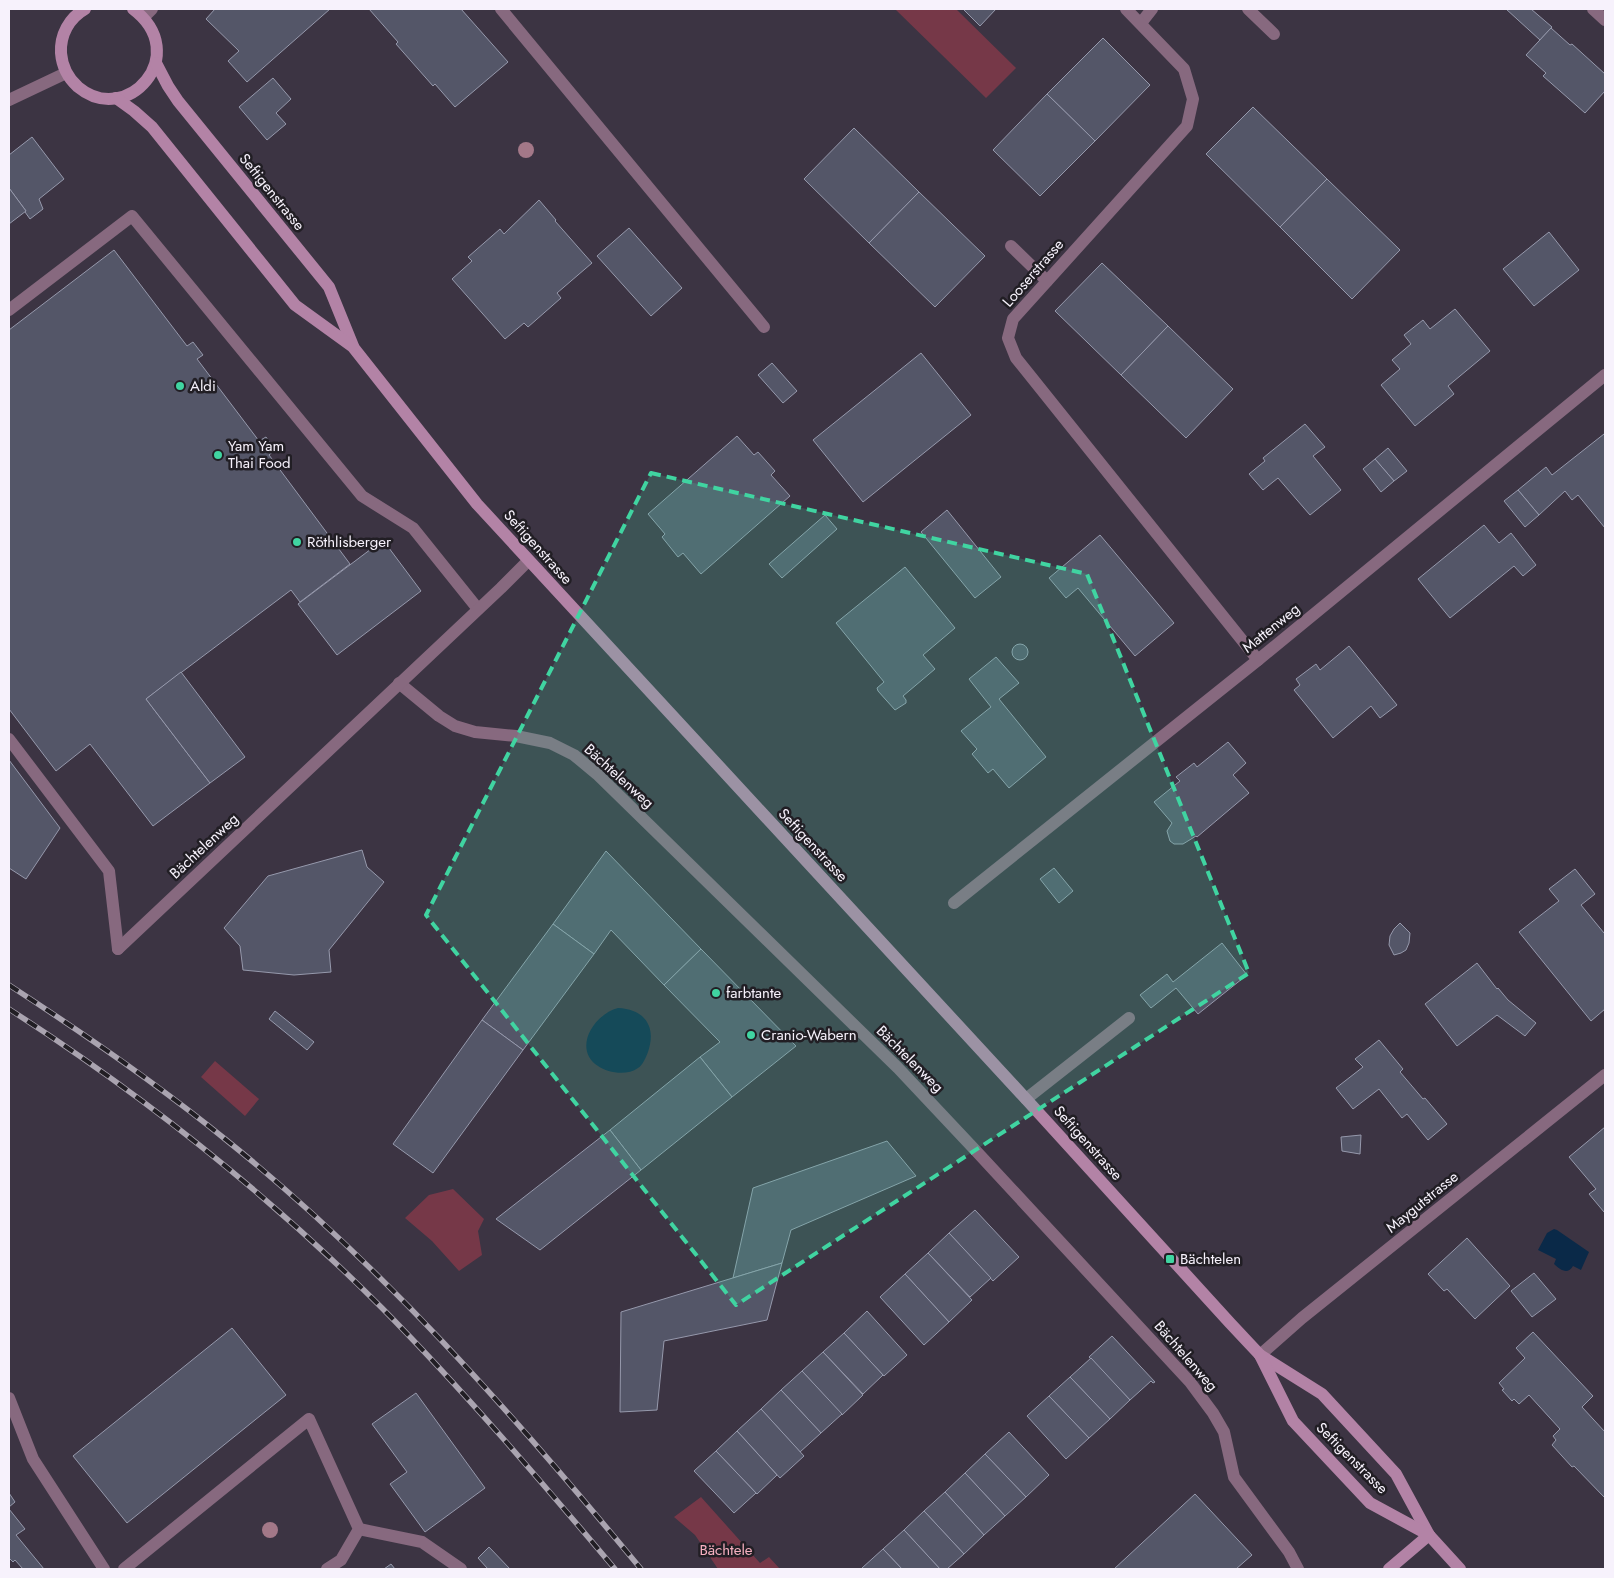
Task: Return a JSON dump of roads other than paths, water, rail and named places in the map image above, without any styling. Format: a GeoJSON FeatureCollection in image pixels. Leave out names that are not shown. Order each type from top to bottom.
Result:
{"type":"FeatureCollection","features":[{"type":"Feature","properties":{"kind":"main road"},"geometry":{"type":"LineString","coordinates":[[79,10],[63,35],[62,61],[66,73],[73,83],[93,96],[104,98],[116,98],[131,93],[144,84],[153,70],[156,63],[156,38],[143,11]]}},
{"type":"Feature","properties":{"kind":"main road","name":"Seftigenstrasse"},"geometry":{"type":"LineString","coordinates":[[156,63],[178,101],[329,287],[353,347]]}},
{"type":"Feature","properties":{"kind":"main road","name":"Seftigenstrasse"},"geometry":{"type":"LineString","coordinates":[[116,98],[152,127],[295,305],[353,347],[477,504],[528,561],[1026,1099],[1170,1259],[1260,1355],[1322,1394],[1396,1474],[1429,1536],[1460,1569]]}},
{"type":"Feature","properties":{"kind":"main road","name":"Seftigenstrasse"},"geometry":{"type":"LineString","coordinates":[[1260,1355],[1293,1421],[1312,1442],[1370,1503],[1429,1536]]}},
{"type":"Feature","properties":{"kind":"main road"},"geometry":{"type":"LineString","coordinates":[[1389,1569],[1429,1536]]}},
{"type":"Feature","properties":{"kind":"street"},"geometry":{"type":"LineString","coordinates":[[501,9],[764,327]]}},
{"type":"Feature","properties":{"kind":"street","name":"Looserstrasse"},"geometry":{"type":"LineString","coordinates":[[1126,9],[1184,69],[1193,99],[1187,126],[1013,319],[1008,338],[1016,358],[1258,660]]}},
{"type":"Feature","properties":{"kind":"street"},"geometry":{"type":"LineString","coordinates":[[1141,23],[1152,9]]}},
{"type":"Feature","properties":{"kind":"street"},"geometry":{"type":"LineString","coordinates":[[1248,9],[1274,34]]}},
{"type":"Feature","properties":{"kind":"street"},"geometry":{"type":"LineString","coordinates":[[1593,9],[1605,20]]}},
{"type":"Feature","properties":{"kind":"street"},"geometry":{"type":"LineString","coordinates":[[9,100],[66,73]]}},
{"type":"Feature","properties":{"kind":"street"},"geometry":{"type":"LineString","coordinates":[[9,310],[132,216],[362,496],[414,528],[478,609]]}},
{"type":"Feature","properties":{"kind":"street"},"geometry":{"type":"LineString","coordinates":[[1011,246],[1047,281]]}},
{"type":"Feature","properties":{"kind":"street","name":"Mattenweg"},"geometry":{"type":"LineString","coordinates":[[954,903],[1258,660],[1604,377]]}},
{"type":"Feature","properties":{"kind":"street","name":"Bächtelenweg"},"geometry":{"type":"LineString","coordinates":[[9,739],[109,871],[118,950],[528,561]]}},
{"type":"Feature","properties":{"kind":"street","name":"Bächtelenweg"},"geometry":{"type":"LineString","coordinates":[[399,683],[454,726],[475,732],[516,736],[550,743],[574,755],[597,774],[898,1068],[1190,1382],[1213,1413],[1224,1432],[1234,1477],[1289,1552],[1298,1569]]}},
{"type":"Feature","properties":{"kind":"street"},"geometry":{"type":"LineString","coordinates":[[1026,1099],[1129,1018]]}},
{"type":"Feature","properties":{"kind":"street","name":"Maygutstrasse"},"geometry":{"type":"LineString","coordinates":[[1260,1355],[1302,1318],[1605,1075]]}},
{"type":"Feature","properties":{"kind":"street"},"geometry":{"type":"LineString","coordinates":[[9,1398],[33,1459],[104,1569]]}},
{"type":"Feature","properties":{"kind":"street"},"geometry":{"type":"LineString","coordinates":[[124,1569],[309,1419],[358,1529]]}},
{"type":"Feature","properties":{"kind":"street"},"geometry":{"type":"LineString","coordinates":[[327,1569],[341,1560],[358,1529]]}},
{"type":"Feature","properties":{"kind":"street"},"geometry":{"type":"LineString","coordinates":[[358,1529],[422,1542],[461,1569]]}},
{"type":"Feature","properties":{"kind":"water"},"geometry":{"type":"Polygon","coordinates":[[[618,1008],[627,1009],[641,1016],[646,1021],[651,1034],[648,1052],[643,1063],[634,1070],[623,1073],[612,1072],[598,1066],[590,1059],[587,1051],[589,1033],[594,1025],[601,1017],[618,1008]]]}},
{"type":"Feature","properties":{"kind":"water"},"geometry":{"type":"Polygon","coordinates":[[[1554,1229],[1589,1252],[1581,1270],[1573,1266],[1566,1271],[1561,1270],[1554,1264],[1556,1259],[1538,1250],[1547,1233],[1554,1229]]]}},
{"type":"Feature","properties":{"kind":"railway"},"geometry":{"type":"LineString","coordinates":[[9,985],[64,1021],[173,1098],[282,1187],[338,1237],[392,1289],[495,1398],[641,1569]]}},
{"type":"Feature","properties":{"kind":"railway"},"geometry":{"type":"LineString","coordinates":[[9,1009],[108,1076],[203,1148],[250,1186],[339,1266],[412,1339],[472,1404],[615,1569]]}},
{"type":"Feature","properties":{"kind":"place","name":"Aldi"},"geometry":{"type":"Point","coordinates":[180,386]}},
{"type":"Feature","properties":{"kind":"place","name":"Yam Yam Thai Food"},"geometry":{"type":"Point","coordinates":[218,455]}},
{"type":"Feature","properties":{"kind":"place","name":"Röthlisberger"},"geometry":{"type":"Point","coordinates":[297,542]}},
{"type":"Feature","properties":{"kind":"place","name":"farbtante"},"geometry":{"type":"Point","coordinates":[716,993]}},
{"type":"Feature","properties":{"kind":"place","name":"Cranio-Wabern"},"geometry":{"type":"Point","coordinates":[751,1035]}},
{"type":"Feature","properties":{"kind":"place","name":"Bächtelen"},"geometry":{"type":"Point","coordinates":[1170,1259]}},
{"type":"Feature","properties":{"kind":"park label","name":"Bächtele"},"geometry":{"type":"Point","coordinates":[726,1550]}}]}
